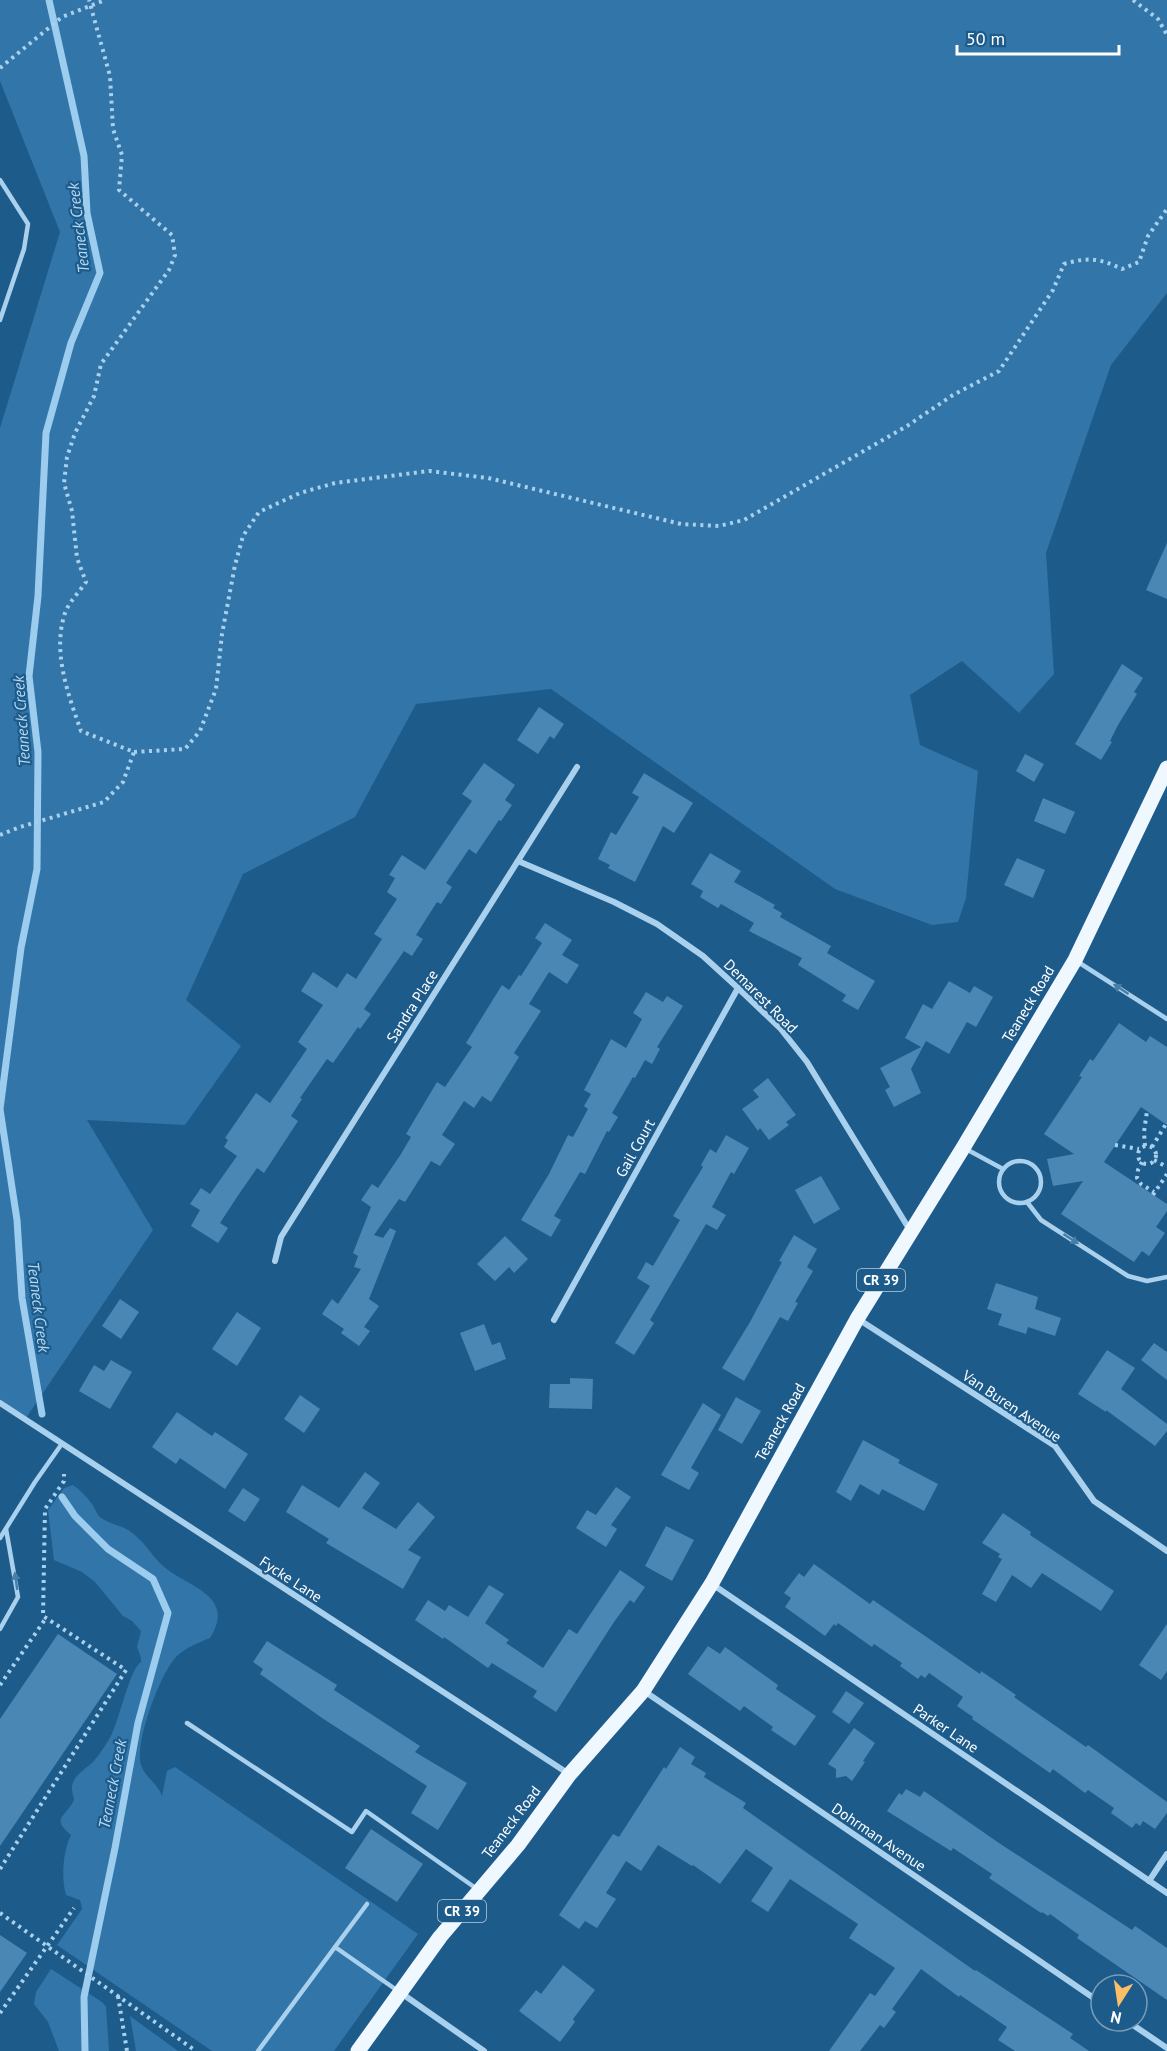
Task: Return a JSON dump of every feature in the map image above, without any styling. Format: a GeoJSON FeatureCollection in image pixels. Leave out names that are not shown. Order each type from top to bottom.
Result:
{"type":"FeatureCollection","features":[{"type":"Feature","properties":{"kind":"main road","name":"Teaneck Road"},"geometry":{"type":"LineString","coordinates":[[358,2051],[440,1937],[518,1845],[569,1775],[643,1691],[712,1583],[858,1319],[1075,960],[1167,768]]}},
{"type":"Feature","properties":{"kind":"street","name":"Sandra Place"},"geometry":{"type":"LineString","coordinates":[[274,1261],[281,1237],[577,767]]}},
{"type":"Feature","properties":{"kind":"street","name":"Demarest Road"},"geometry":{"type":"LineString","coordinates":[[518,861],[614,902],[657,924],[703,956],[738,988],[780,1028],[807,1062],[911,1232]]}},
{"type":"Feature","properties":{"kind":"street","name":"Gail Court"},"geometry":{"type":"LineString","coordinates":[[554,1320],[738,988]]}},
{"type":"Feature","properties":{"kind":"street","name":"Van Buren Avenue"},"geometry":{"type":"LineString","coordinates":[[858,1319],[1055,1446],[1094,1501],[1167,1551]]}},
{"type":"Feature","properties":{"kind":"street","name":"Fycke Lane"},"geometry":{"type":"LineString","coordinates":[[0,1403],[569,1775]]}},
{"type":"Feature","properties":{"kind":"street","name":"Parker Lane"},"geometry":{"type":"LineString","coordinates":[[712,1583],[1167,1893]]}},
{"type":"Feature","properties":{"kind":"street","name":"Dohrman Avenue"},"geometry":{"type":"LineString","coordinates":[[643,1691],[1089,1995]]}},
{"type":"Feature","properties":{"kind":"street"},"geometry":{"type":"LineString","coordinates":[[1149,1881],[1167,1854]]}},
{"type":"Feature","properties":{"kind":"street"},"geometry":{"type":"LineString","coordinates":[[400,1993],[484,2051]]}},
{"type":"Feature","properties":{"kind":"street"},"geometry":{"type":"LineString","coordinates":[[1145,2033],[1167,2048]]}},
{"type":"Feature","properties":{"kind":"lane"},"geometry":{"type":"LineString","coordinates":[[0,180],[28,224],[24,249],[0,320]]}},
{"type":"Feature","properties":{"kind":"lane"},"geometry":{"type":"LineString","coordinates":[[1075,960],[1167,1019]]}},
{"type":"Feature","properties":{"kind":"lane"},"geometry":{"type":"LineString","coordinates":[[963,1148],[1003,1169]]}},
{"type":"Feature","properties":{"kind":"lane"},"geometry":{"type":"LineString","coordinates":[[1022,1161],[1034,1167],[1039,1173],[1038,1193],[1027,1202],[1014,1202],[1003,1194],[999,1182],[1003,1169],[1008,1164],[1022,1161]]}},
{"type":"Feature","properties":{"kind":"lane"},"geometry":{"type":"LineString","coordinates":[[1027,1202],[1041,1220],[1128,1276],[1147,1281],[1167,1278]]}},
{"type":"Feature","properties":{"kind":"lane"},"geometry":{"type":"LineString","coordinates":[[0,1538],[34,1482],[61,1445]]}},
{"type":"Feature","properties":{"kind":"lane"},"geometry":{"type":"LineString","coordinates":[[0,1629],[18,1598],[6,1529]]}},
{"type":"Feature","properties":{"kind":"lane"},"geometry":{"type":"LineString","coordinates":[[187,1723],[352,1832],[366,1811],[479,1891]]}},
{"type":"Feature","properties":{"kind":"lane"},"geometry":{"type":"LineString","coordinates":[[258,2051],[367,1904]]}},
{"type":"Feature","properties":{"kind":"lane"},"geometry":{"type":"LineString","coordinates":[[335,1947],[400,1993]]}},
{"type":"Feature","properties":{"kind":"path"},"geometry":{"type":"LineString","coordinates":[[0,68],[62,17],[90,2],[105,0]]}},
{"type":"Feature","properties":{"kind":"path"},"geometry":{"type":"LineString","coordinates":[[1133,0],[1158,19],[1167,35]]}},
{"type":"Feature","properties":{"kind":"path"},"geometry":{"type":"LineString","coordinates":[[90,2],[110,76],[113,129],[122,155],[119,190],[172,235],[175,255],[169,270],[101,364],[94,396],[75,433],[67,457],[64,483],[72,511],[77,558],[86,582],[66,610],[62,627],[60,660],[81,731],[134,752],[185,749],[200,731],[216,689],[222,634],[235,565],[243,536],[260,512],[300,493],[335,483],[429,471],[488,478],[681,524],[719,526],[744,520],[907,426],[953,395],[999,371],[1053,290],[1064,264],[1083,258],[1107,262],[1122,269],[1139,262],[1148,236],[1167,208]]}},
{"type":"Feature","properties":{"kind":"path"},"geometry":{"type":"LineString","coordinates":[[0,835],[104,802],[123,782],[134,752]]}},
{"type":"Feature","properties":{"kind":"path"},"geometry":{"type":"LineString","coordinates":[[1145,1146],[1147,1111]]}},
{"type":"Feature","properties":{"kind":"path"},"geometry":{"type":"LineString","coordinates":[[1152,1147],[1166,1124]]}},
{"type":"Feature","properties":{"kind":"path"},"geometry":{"type":"LineString","coordinates":[[1116,1145],[1139,1149],[1149,1145],[1155,1149],[1156,1156],[1151,1164],[1139,1160],[1137,1152],[1139,1149]]}},
{"type":"Feature","properties":{"kind":"path"},"geometry":{"type":"LineString","coordinates":[[1154,1160],[1167,1167]]}},
{"type":"Feature","properties":{"kind":"path"},"geometry":{"type":"LineString","coordinates":[[1142,1162],[1137,1179],[1154,1193],[1167,1173]]}},
{"type":"Feature","properties":{"kind":"path"},"geometry":{"type":"LineString","coordinates":[[0,1869],[126,1670],[43,1616],[45,1509],[64,1481],[64,1474]]}},
{"type":"Feature","properties":{"kind":"path"},"geometry":{"type":"LineString","coordinates":[[0,1685],[46,1618]]}},
{"type":"Feature","properties":{"kind":"path"},"geometry":{"type":"LineString","coordinates":[[0,2013],[74,1908]]}},
{"type":"Feature","properties":{"kind":"path"},"geometry":{"type":"LineString","coordinates":[[0,1913],[196,2051]]}},
{"type":"Feature","properties":{"kind":"path"},"geometry":{"type":"LineString","coordinates":[[118,1996],[127,2051]]}},
{"type":"Feature","properties":{"kind":"shaded area"},"geometry":{"type":"Polygon","coordinates":[[[0,0],[1167,0],[1167,293],[1111,365],[1046,553],[1054,674],[1019,713],[962,661],[910,695],[920,745],[978,771],[966,898],[958,922],[932,925],[835,889],[551,689],[416,704],[355,817],[243,874],[186,1000],[241,1046],[185,1125],[87,1120],[153,1230],[24,1421],[0,1403],[0,428],[60,232],[0,81],[0,0]]]}},
{"type":"Feature","properties":{"kind":"shaded area"},"geometry":{"type":"Polygon","coordinates":[[[73,1485],[88,1499],[99,1516],[134,1534],[163,1566],[206,1594],[213,1602],[217,1612],[217,1623],[210,1638],[184,1650],[177,1656],[164,1676],[150,1708],[141,1741],[141,1765],[162,1796],[167,1771],[175,1767],[418,1934],[334,2051],[212,2051],[57,1945],[82,1909],[80,1900],[66,1895],[64,1888],[65,1857],[71,1835],[61,1825],[62,1817],[74,1800],[72,1789],[75,1779],[96,1759],[111,1735],[129,1683],[141,1662],[137,1647],[141,1631],[132,1621],[123,1616],[95,1582],[82,1572],[54,1560],[48,1510],[64,1488],[73,1485]]]}},
{"type":"Feature","properties":{"kind":"shaded area"},"geometry":{"type":"Polygon","coordinates":[[[51,1969],[102,2002],[106,2007],[109,2051],[59,2051],[48,2022],[34,2004],[36,1992],[51,1969]]]}},
{"type":"Feature","properties":{"kind":"shaded area"},"geometry":{"type":"Polygon","coordinates":[[[130,2016],[178,2051],[136,2051],[130,2016]]]}},
{"type":"Feature","properties":{"kind":"building"},"geometry":{"type":"Polygon","coordinates":[[[1167,543],[1167,599],[1146,590],[1167,543]]]}},
{"type":"Feature","properties":{"kind":"building"},"geometry":{"type":"Polygon","coordinates":[[[1122,664],[1143,678],[1134,692],[1137,694],[1118,725],[1110,741],[1112,742],[1101,760],[1075,744],[1122,664]]]}},
{"type":"Feature","properties":{"kind":"building"},"geometry":{"type":"Polygon","coordinates":[[[539,707],[564,724],[554,739],[550,736],[538,754],[517,740],[539,707]]]}},
{"type":"Feature","properties":{"kind":"building"},"geometry":{"type":"Polygon","coordinates":[[[1025,754],[1044,764],[1034,782],[1016,771],[1025,754]]]}},
{"type":"Feature","properties":{"kind":"building"},"geometry":{"type":"Polygon","coordinates":[[[484,763],[515,785],[505,800],[512,805],[476,854],[469,849],[446,883],[452,887],[441,904],[437,902],[416,935],[423,939],[412,956],[404,951],[364,1009],[371,1014],[360,1029],[358,1027],[333,1063],[327,1059],[300,1098],[302,1099],[291,1116],[298,1121],[264,1173],[257,1168],[237,1197],[220,1223],[228,1228],[218,1243],[191,1226],[200,1210],[190,1204],[201,1188],[210,1194],[237,1156],[224,1147],[228,1140],[225,1138],[256,1093],[270,1103],[307,1049],[298,1042],[323,1005],[301,991],[313,972],[337,988],[347,973],[356,979],[382,939],[374,934],[397,899],[387,892],[395,878],[389,875],[402,855],[425,870],[472,801],[462,794],[484,763]]]}},
{"type":"Feature","properties":{"kind":"building"},"geometry":{"type":"Polygon","coordinates":[[[644,773],[693,803],[674,833],[663,826],[635,882],[608,868],[610,865],[598,859],[611,832],[616,835],[639,797],[632,793],[644,773]]]}},
{"type":"Feature","properties":{"kind":"building"},"geometry":{"type":"Polygon","coordinates":[[[1043,798],[1075,812],[1065,834],[1034,821],[1043,798]]]}},
{"type":"Feature","properties":{"kind":"building"},"geometry":{"type":"Polygon","coordinates":[[[710,853],[741,871],[734,882],[775,905],[773,908],[782,913],[780,917],[831,946],[827,953],[875,981],[858,1010],[842,1001],[846,995],[798,965],[802,958],[749,931],[754,923],[721,904],[718,908],[700,897],[703,891],[691,884],[710,853]]]}},
{"type":"Feature","properties":{"kind":"building"},"geometry":{"type":"Polygon","coordinates":[[[1017,858],[1045,870],[1033,898],[1004,885],[1017,858]]]}},
{"type":"Feature","properties":{"kind":"building"},"geometry":{"type":"Polygon","coordinates":[[[545,923],[572,940],[562,955],[579,965],[567,984],[549,972],[529,1004],[541,1011],[514,1053],[519,1057],[491,1102],[482,1096],[474,1108],[464,1101],[442,1135],[455,1144],[440,1166],[431,1161],[405,1202],[399,1199],[374,1235],[383,1238],[390,1228],[396,1231],[369,1299],[379,1306],[364,1327],[370,1331],[359,1346],[341,1333],[344,1329],[322,1314],[332,1299],[338,1304],[361,1269],[354,1267],[358,1256],[353,1253],[371,1207],[361,1200],[372,1184],[378,1188],[401,1154],[411,1137],[406,1134],[437,1082],[445,1087],[472,1047],[466,1043],[502,985],[509,990],[519,975],[521,976],[542,943],[535,938],[545,923]]]}},
{"type":"Feature","properties":{"kind":"building"},"geometry":{"type":"Polygon","coordinates":[[[949,981],[970,993],[974,986],[993,997],[976,1027],[967,1022],[949,1054],[926,1041],[911,1069],[921,1093],[894,1107],[885,1090],[890,1087],[880,1068],[921,1047],[905,1038],[923,1004],[932,1009],[949,981]]]}},
{"type":"Feature","properties":{"kind":"building"},"geometry":{"type":"Polygon","coordinates":[[[646,992],[663,1002],[667,996],[683,1006],[657,1047],[660,1049],[652,1064],[645,1060],[612,1113],[618,1117],[609,1132],[607,1131],[585,1174],[580,1172],[554,1216],[561,1220],[551,1237],[521,1220],[549,1174],[568,1135],[573,1137],[588,1109],[584,1106],[591,1094],[584,1090],[611,1039],[626,1048],[642,1019],[633,1013],[646,992]]]}},
{"type":"Feature","properties":{"kind":"building"},"geometry":{"type":"Polygon","coordinates":[[[1119,1023],[1146,1042],[1150,1036],[1167,1047],[1167,1125],[1141,1107],[1104,1162],[1167,1204],[1167,1211],[1156,1227],[1165,1233],[1149,1256],[1142,1251],[1134,1262],[1061,1214],[1083,1181],[1053,1186],[1047,1159],[1074,1154],[1044,1134],[1082,1077],[1079,1076],[1090,1059],[1093,1061],[1119,1023]]]}},
{"type":"Feature","properties":{"kind":"building"},"geometry":{"type":"Polygon","coordinates":[[[768,1078],[796,1115],[786,1122],[789,1125],[769,1140],[760,1128],[758,1131],[742,1109],[759,1097],[753,1090],[768,1078]]]}},
{"type":"Feature","properties":{"kind":"building"},"geometry":{"type":"Polygon","coordinates":[[[726,1135],[749,1148],[734,1174],[731,1172],[712,1207],[726,1215],[717,1230],[706,1224],[650,1320],[654,1323],[634,1355],[615,1343],[650,1286],[637,1278],[646,1262],[653,1266],[680,1220],[673,1216],[703,1167],[701,1165],[710,1149],[716,1153],[726,1135]]]}},
{"type":"Feature","properties":{"kind":"building"},"geometry":{"type":"Polygon","coordinates":[[[821,1176],[840,1209],[814,1224],[795,1190],[821,1176]]]}},
{"type":"Feature","properties":{"kind":"building"},"geometry":{"type":"Polygon","coordinates":[[[794,1235],[817,1249],[807,1267],[813,1271],[795,1302],[798,1303],[788,1321],[780,1317],[744,1381],[722,1368],[750,1322],[794,1235]]]}},
{"type":"Feature","properties":{"kind":"building"},"geometry":{"type":"Polygon","coordinates":[[[505,1236],[528,1259],[514,1273],[509,1267],[495,1281],[477,1264],[505,1236]]]}},
{"type":"Feature","properties":{"kind":"building"},"geometry":{"type":"Polygon","coordinates":[[[996,1283],[1038,1297],[1035,1309],[1061,1318],[1055,1336],[1028,1327],[1026,1334],[998,1325],[1002,1314],[987,1309],[996,1283]]]}},
{"type":"Feature","properties":{"kind":"building"},"geometry":{"type":"Polygon","coordinates":[[[120,1299],[139,1312],[121,1339],[102,1326],[120,1299]]]}},
{"type":"Feature","properties":{"kind":"building"},"geometry":{"type":"Polygon","coordinates":[[[237,1312],[261,1328],[237,1366],[212,1349],[237,1312]]]}},
{"type":"Feature","properties":{"kind":"building"},"geometry":{"type":"Polygon","coordinates":[[[484,1324],[492,1345],[500,1342],[506,1359],[475,1371],[460,1333],[484,1324]]]}},
{"type":"Feature","properties":{"kind":"building"},"geometry":{"type":"Polygon","coordinates":[[[1154,1343],[1167,1352],[1167,1380],[1141,1360],[1154,1343]]]}},
{"type":"Feature","properties":{"kind":"building"},"geometry":{"type":"Polygon","coordinates":[[[1107,1350],[1135,1368],[1121,1389],[1167,1424],[1167,1431],[1155,1446],[1106,1410],[1106,1412],[1078,1394],[1107,1350]]]}},
{"type":"Feature","properties":{"kind":"building"},"geometry":{"type":"Polygon","coordinates":[[[111,1360],[132,1372],[110,1409],[79,1391],[94,1365],[104,1371],[111,1360]]]}},
{"type":"Feature","properties":{"kind":"building"},"geometry":{"type":"Polygon","coordinates":[[[570,1378],[593,1379],[592,1409],[549,1408],[550,1384],[570,1384],[570,1378]]]}},
{"type":"Feature","properties":{"kind":"building"},"geometry":{"type":"Polygon","coordinates":[[[300,1395],[320,1409],[304,1433],[284,1419],[300,1395]]]}},
{"type":"Feature","properties":{"kind":"building"},"geometry":{"type":"Polygon","coordinates":[[[736,1397],[761,1411],[742,1444],[718,1430],[736,1397]]]}},
{"type":"Feature","properties":{"kind":"building"},"geometry":{"type":"Polygon","coordinates":[[[703,1403],[721,1415],[691,1468],[699,1473],[689,1490],[661,1475],[703,1403]]]}},
{"type":"Feature","properties":{"kind":"building"},"geometry":{"type":"Polygon","coordinates":[[[177,1412],[212,1436],[215,1432],[248,1454],[225,1489],[180,1458],[176,1464],[152,1447],[177,1412]]]}},
{"type":"Feature","properties":{"kind":"building"},"geometry":{"type":"Polygon","coordinates":[[[863,1440],[900,1460],[898,1463],[938,1484],[924,1511],[882,1489],[879,1495],[860,1484],[851,1501],[836,1492],[863,1440]]]}},
{"type":"Feature","properties":{"kind":"building"},"geometry":{"type":"Polygon","coordinates":[[[365,1472],[380,1483],[362,1508],[396,1529],[418,1502],[435,1517],[408,1550],[421,1557],[403,1589],[326,1543],[329,1539],[286,1512],[302,1485],[339,1508],[365,1472]]]}},
{"type":"Feature","properties":{"kind":"building"},"geometry":{"type":"Polygon","coordinates":[[[616,1487],[631,1497],[611,1525],[617,1529],[606,1547],[576,1528],[587,1510],[596,1515],[616,1487]]]}},
{"type":"Feature","properties":{"kind":"building"},"geometry":{"type":"Polygon","coordinates":[[[243,1488],[260,1499],[245,1522],[228,1511],[243,1488]]]}},
{"type":"Feature","properties":{"kind":"building"},"geometry":{"type":"Polygon","coordinates":[[[1003,1513],[1031,1532],[1030,1535],[1114,1591],[1101,1611],[1042,1573],[1031,1588],[1012,1575],[996,1602],[982,1594],[1002,1559],[998,1557],[1000,1554],[982,1543],[1003,1513]]]}},
{"type":"Feature","properties":{"kind":"building"},"geometry":{"type":"Polygon","coordinates":[[[666,1526],[694,1540],[672,1581],[645,1566],[666,1526]]]}},
{"type":"Feature","properties":{"kind":"building"},"geometry":{"type":"Polygon","coordinates":[[[814,1564],[870,1604],[873,1600],[980,1674],[981,1671],[1086,1747],[1088,1745],[1167,1802],[1167,1813],[1155,1829],[1143,1821],[1140,1826],[1136,1823],[1132,1828],[1111,1813],[1114,1808],[1088,1790],[1085,1793],[1053,1769],[1050,1773],[972,1719],[973,1717],[957,1706],[963,1697],[929,1673],[925,1678],[921,1675],[918,1679],[900,1666],[902,1663],[874,1644],[872,1647],[838,1623],[836,1626],[834,1624],[825,1636],[785,1607],[791,1598],[784,1593],[799,1573],[804,1577],[814,1564]]]}},
{"type":"Feature","properties":{"kind":"building"},"geometry":{"type":"Polygon","coordinates":[[[620,1570],[645,1587],[634,1603],[630,1600],[614,1622],[556,1712],[533,1697],[537,1691],[492,1663],[488,1668],[415,1620],[428,1600],[445,1611],[449,1605],[468,1617],[489,1585],[504,1594],[485,1623],[509,1640],[506,1643],[543,1668],[569,1629],[577,1634],[620,1570]]]}},
{"type":"Feature","properties":{"kind":"building"},"geometry":{"type":"Polygon","coordinates":[[[1167,1624],[1167,1671],[1161,1680],[1139,1665],[1167,1624]]]}},
{"type":"Feature","properties":{"kind":"building"},"geometry":{"type":"Polygon","coordinates":[[[58,1634],[117,1674],[0,1846],[0,1719],[58,1634]]]}},
{"type":"Feature","properties":{"kind":"building"},"geometry":{"type":"Polygon","coordinates":[[[267,1641],[337,1685],[334,1690],[420,1746],[415,1752],[467,1783],[438,1830],[411,1813],[427,1786],[322,1718],[260,1674],[263,1669],[253,1662],[267,1641]]]}},
{"type":"Feature","properties":{"kind":"building"},"geometry":{"type":"Polygon","coordinates":[[[708,1646],[720,1654],[725,1647],[778,1685],[776,1689],[816,1716],[795,1746],[771,1730],[773,1727],[744,1706],[740,1711],[688,1674],[708,1646]]]}},
{"type":"Feature","properties":{"kind":"building"},"geometry":{"type":"Polygon","coordinates":[[[846,1691],[864,1703],[849,1724],[832,1712],[846,1691]]]}},
{"type":"Feature","properties":{"kind":"building"},"geometry":{"type":"Polygon","coordinates":[[[854,1728],[875,1743],[852,1781],[846,1776],[836,1778],[836,1769],[828,1764],[854,1728]]]}},
{"type":"Feature","properties":{"kind":"building"},"geometry":{"type":"Polygon","coordinates":[[[680,1747],[695,1757],[691,1764],[706,1773],[704,1777],[746,1803],[743,1808],[975,1971],[1073,2034],[1070,2038],[1089,2051],[1015,2051],[998,2040],[1007,2027],[960,1995],[959,1997],[921,1969],[892,2009],[896,2012],[884,2028],[880,2025],[860,2051],[829,2051],[870,1993],[875,1996],[895,1968],[849,1938],[858,1924],[790,1879],[768,1912],[751,1901],[773,1868],[746,1849],[720,1884],[658,1845],[641,1871],[626,1861],[606,1893],[616,1899],[597,1928],[585,1921],[579,1929],[559,1915],[613,1834],[619,1837],[664,1767],[666,1769],[680,1747]]]}},
{"type":"Feature","properties":{"kind":"building"},"geometry":{"type":"Polygon","coordinates":[[[906,1789],[920,1797],[924,1791],[1132,1930],[1135,1926],[1167,1948],[1167,2000],[1149,1988],[1149,1973],[1128,1973],[1077,1938],[1079,1935],[1050,1914],[1048,1916],[1041,1913],[989,1878],[992,1874],[953,1848],[951,1851],[887,1811],[899,1793],[902,1795],[906,1789]]]}},
{"type":"Feature","properties":{"kind":"building"},"geometry":{"type":"Polygon","coordinates":[[[371,1829],[423,1864],[397,1902],[345,1868],[371,1829]]]}},
{"type":"Feature","properties":{"kind":"building"},"geometry":{"type":"Polygon","coordinates":[[[0,1935],[27,1953],[0,1992],[0,1935]]]}},
{"type":"Feature","properties":{"kind":"building"},"geometry":{"type":"Polygon","coordinates":[[[563,1965],[595,1990],[573,2019],[575,2022],[560,2042],[519,2011],[536,1990],[541,1994],[563,1965]]]}},
{"type":"Feature","properties":{"kind":"waterway","name":"Teaneck Creek"},"geometry":{"type":"LineString","coordinates":[[42,1414],[22,1298],[17,1220],[0,1109],[21,948],[37,869],[38,752],[29,676],[38,596],[46,433],[71,343],[100,273],[87,213],[84,156],[49,0]]}},
{"type":"Feature","properties":{"kind":"waterway","name":"Teaneck Creek"},"geometry":{"type":"LineString","coordinates":[[62,1497],[75,1516],[108,1549],[153,1579],[168,1613],[138,1723],[84,1997],[85,2051]]}}]}
